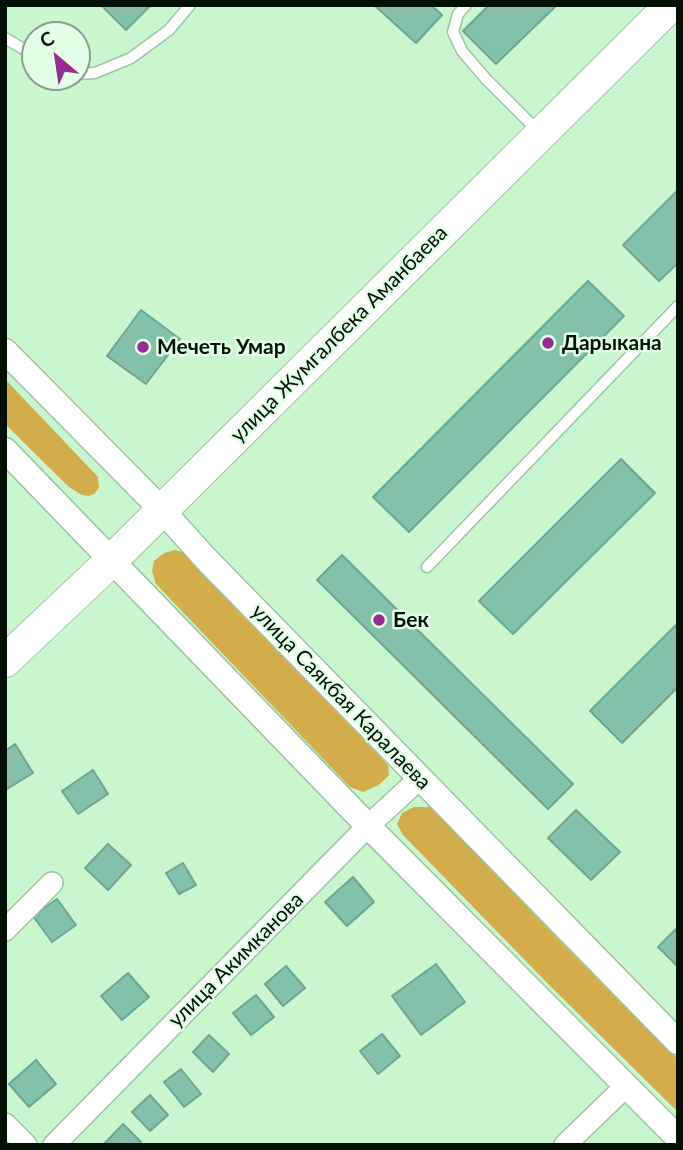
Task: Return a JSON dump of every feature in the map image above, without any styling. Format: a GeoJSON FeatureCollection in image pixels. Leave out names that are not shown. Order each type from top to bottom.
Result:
{"type":"FeatureCollection","features":[{"type":"Feature","properties":{"kind":"main road","name":"улица Жумгалбека Аманбаева"},"geometry":{"type":"LineString","coordinates":[[5,661],[112,560],[671,5]]}},
{"type":"Feature","properties":{"kind":"street","name":"улица Саякбая Каралаева"},"geometry":{"type":"LineString","coordinates":[[5,351],[678,1042]]}},
{"type":"Feature","properties":{"kind":"street"},"geometry":{"type":"LineString","coordinates":[[5,450],[368,826],[678,1138]]}},
{"type":"Feature","properties":{"kind":"street","name":"улица Акимканова"},"geometry":{"type":"LineString","coordinates":[[54,1145],[368,826],[420,778]]}},
{"type":"Feature","properties":{"kind":"street"},"geometry":{"type":"LineString","coordinates":[[5,930],[52,883]]}},
{"type":"Feature","properties":{"kind":"street"},"geometry":{"type":"LineString","coordinates":[[565,1145],[626,1086]]}},
{"type":"Feature","properties":{"kind":"street"},"geometry":{"type":"LineString","coordinates":[[5,1124],[26,1145]]}},
{"type":"Feature","properties":{"kind":"lane"},"geometry":{"type":"LineString","coordinates":[[91,73],[131,58],[169,30],[190,5]]}},
{"type":"Feature","properties":{"kind":"lane"},"geometry":{"type":"LineString","coordinates":[[466,5],[458,14],[453,32],[462,51],[541,134]]}},
{"type":"Feature","properties":{"kind":"lane"},"geometry":{"type":"LineString","coordinates":[[5,38],[21,48]]}},
{"type":"Feature","properties":{"kind":"lane"},"geometry":{"type":"LineString","coordinates":[[427,567],[678,306]]}},
{"type":"Feature","properties":{"kind":"shaded area"},"geometry":{"type":"Polygon","coordinates":[[[5,379],[98,477],[99,488],[94,494],[82,495],[69,487],[5,424],[5,379]]]}},
{"type":"Feature","properties":{"kind":"shaded area"},"geometry":{"type":"Polygon","coordinates":[[[175,550],[187,553],[388,765],[389,775],[379,785],[363,792],[350,787],[156,584],[152,571],[154,561],[164,553],[175,550]]]}},
{"type":"Feature","properties":{"kind":"shaded area"},"geometry":{"type":"Polygon","coordinates":[[[414,807],[431,807],[678,1059],[678,1112],[403,835],[397,824],[402,813],[414,807]]]}},
{"type":"Feature","properties":{"kind":"building"},"geometry":{"type":"Polygon","coordinates":[[[101,5],[151,5],[126,30],[101,5]]]}},
{"type":"Feature","properties":{"kind":"building"},"geometry":{"type":"Polygon","coordinates":[[[374,5],[431,5],[442,15],[416,43],[374,5]]]}},
{"type":"Feature","properties":{"kind":"building"},"geometry":{"type":"Polygon","coordinates":[[[489,5],[557,5],[496,64],[463,31],[489,5]]]}},
{"type":"Feature","properties":{"kind":"building"},"geometry":{"type":"Polygon","coordinates":[[[678,190],[678,263],[659,281],[623,245],[678,190]]]}},
{"type":"Feature","properties":{"kind":"building"},"geometry":{"type":"Polygon","coordinates":[[[588,281],[624,316],[409,532],[373,497],[588,281]]]}},
{"type":"Feature","properties":{"kind":"building","name":"Мечеть Умар"},"geometry":{"type":"Polygon","coordinates":[[[141,310],[180,339],[146,384],[107,356],[141,310]]]}},
{"type":"Feature","properties":{"kind":"building"},"geometry":{"type":"Polygon","coordinates":[[[621,459],[655,493],[513,634],[479,601],[621,459]]]}},
{"type":"Feature","properties":{"kind":"building"},"geometry":{"type":"Polygon","coordinates":[[[342,555],[573,784],[548,809],[317,580],[342,555]]]}},
{"type":"Feature","properties":{"kind":"building"},"geometry":{"type":"Polygon","coordinates":[[[678,623],[678,687],[622,743],[590,711],[678,623]]]}},
{"type":"Feature","properties":{"kind":"building"},"geometry":{"type":"Polygon","coordinates":[[[15,744],[33,773],[7,789],[5,751],[15,744]]]}},
{"type":"Feature","properties":{"kind":"building"},"geometry":{"type":"Polygon","coordinates":[[[93,770],[108,794],[78,814],[62,791],[93,770]]]}},
{"type":"Feature","properties":{"kind":"building"},"geometry":{"type":"Polygon","coordinates":[[[576,810],[620,852],[591,880],[548,838],[576,810]]]}},
{"type":"Feature","properties":{"kind":"building"},"geometry":{"type":"Polygon","coordinates":[[[108,844],[131,865],[108,890],[85,868],[108,844]]]}},
{"type":"Feature","properties":{"kind":"building"},"geometry":{"type":"Polygon","coordinates":[[[183,863],[196,885],[179,894],[166,873],[183,863]]]}},
{"type":"Feature","properties":{"kind":"building"},"geometry":{"type":"Polygon","coordinates":[[[353,877],[374,902],[347,926],[325,902],[353,877]]]}},
{"type":"Feature","properties":{"kind":"building"},"geometry":{"type":"Polygon","coordinates":[[[57,899],[76,925],[52,942],[33,916],[57,899]]]}},
{"type":"Feature","properties":{"kind":"building"},"geometry":{"type":"Polygon","coordinates":[[[678,927],[678,967],[658,947],[678,927]]]}},
{"type":"Feature","properties":{"kind":"building"},"geometry":{"type":"Polygon","coordinates":[[[436,964],[465,1002],[421,1035],[392,996],[436,964]]]}},
{"type":"Feature","properties":{"kind":"building"},"geometry":{"type":"Polygon","coordinates":[[[286,966],[305,988],[283,1006],[265,984],[286,966]]]}},
{"type":"Feature","properties":{"kind":"building"},"geometry":{"type":"Polygon","coordinates":[[[128,973],[149,997],[122,1020],[101,996],[128,973]]]}},
{"type":"Feature","properties":{"kind":"building"},"geometry":{"type":"Polygon","coordinates":[[[256,995],[274,1017],[251,1035],[233,1013],[256,995]]]}},
{"type":"Feature","properties":{"kind":"building"},"geometry":{"type":"Polygon","coordinates":[[[382,1034],[400,1056],[378,1074],[360,1051],[382,1034]]]}},
{"type":"Feature","properties":{"kind":"building"},"geometry":{"type":"Polygon","coordinates":[[[209,1035],[229,1054],[213,1072],[193,1052],[209,1035]]]}},
{"type":"Feature","properties":{"kind":"building"},"geometry":{"type":"Polygon","coordinates":[[[36,1060],[56,1084],[29,1107],[9,1084],[36,1060]]]}},
{"type":"Feature","properties":{"kind":"building"},"geometry":{"type":"Polygon","coordinates":[[[181,1069],[201,1094],[184,1107],[164,1082],[181,1069]]]}},
{"type":"Feature","properties":{"kind":"building"},"geometry":{"type":"Polygon","coordinates":[[[150,1095],[168,1115],[150,1131],[132,1112],[150,1095]]]}},
{"type":"Feature","properties":{"kind":"building"},"geometry":{"type":"Polygon","coordinates":[[[123,1124],[141,1142],[138,1145],[103,1145],[123,1124]]]}},
{"type":"Feature","properties":{"kind":"place","name":"Дарыкана"},"geometry":{"type":"Point","coordinates":[548,343]}},
{"type":"Feature","properties":{"kind":"place","name":"Мечеть Умар"},"geometry":{"type":"Point","coordinates":[143,347]}},
{"type":"Feature","properties":{"kind":"place","name":"Бек"},"geometry":{"type":"Point","coordinates":[379,620]}}]}
